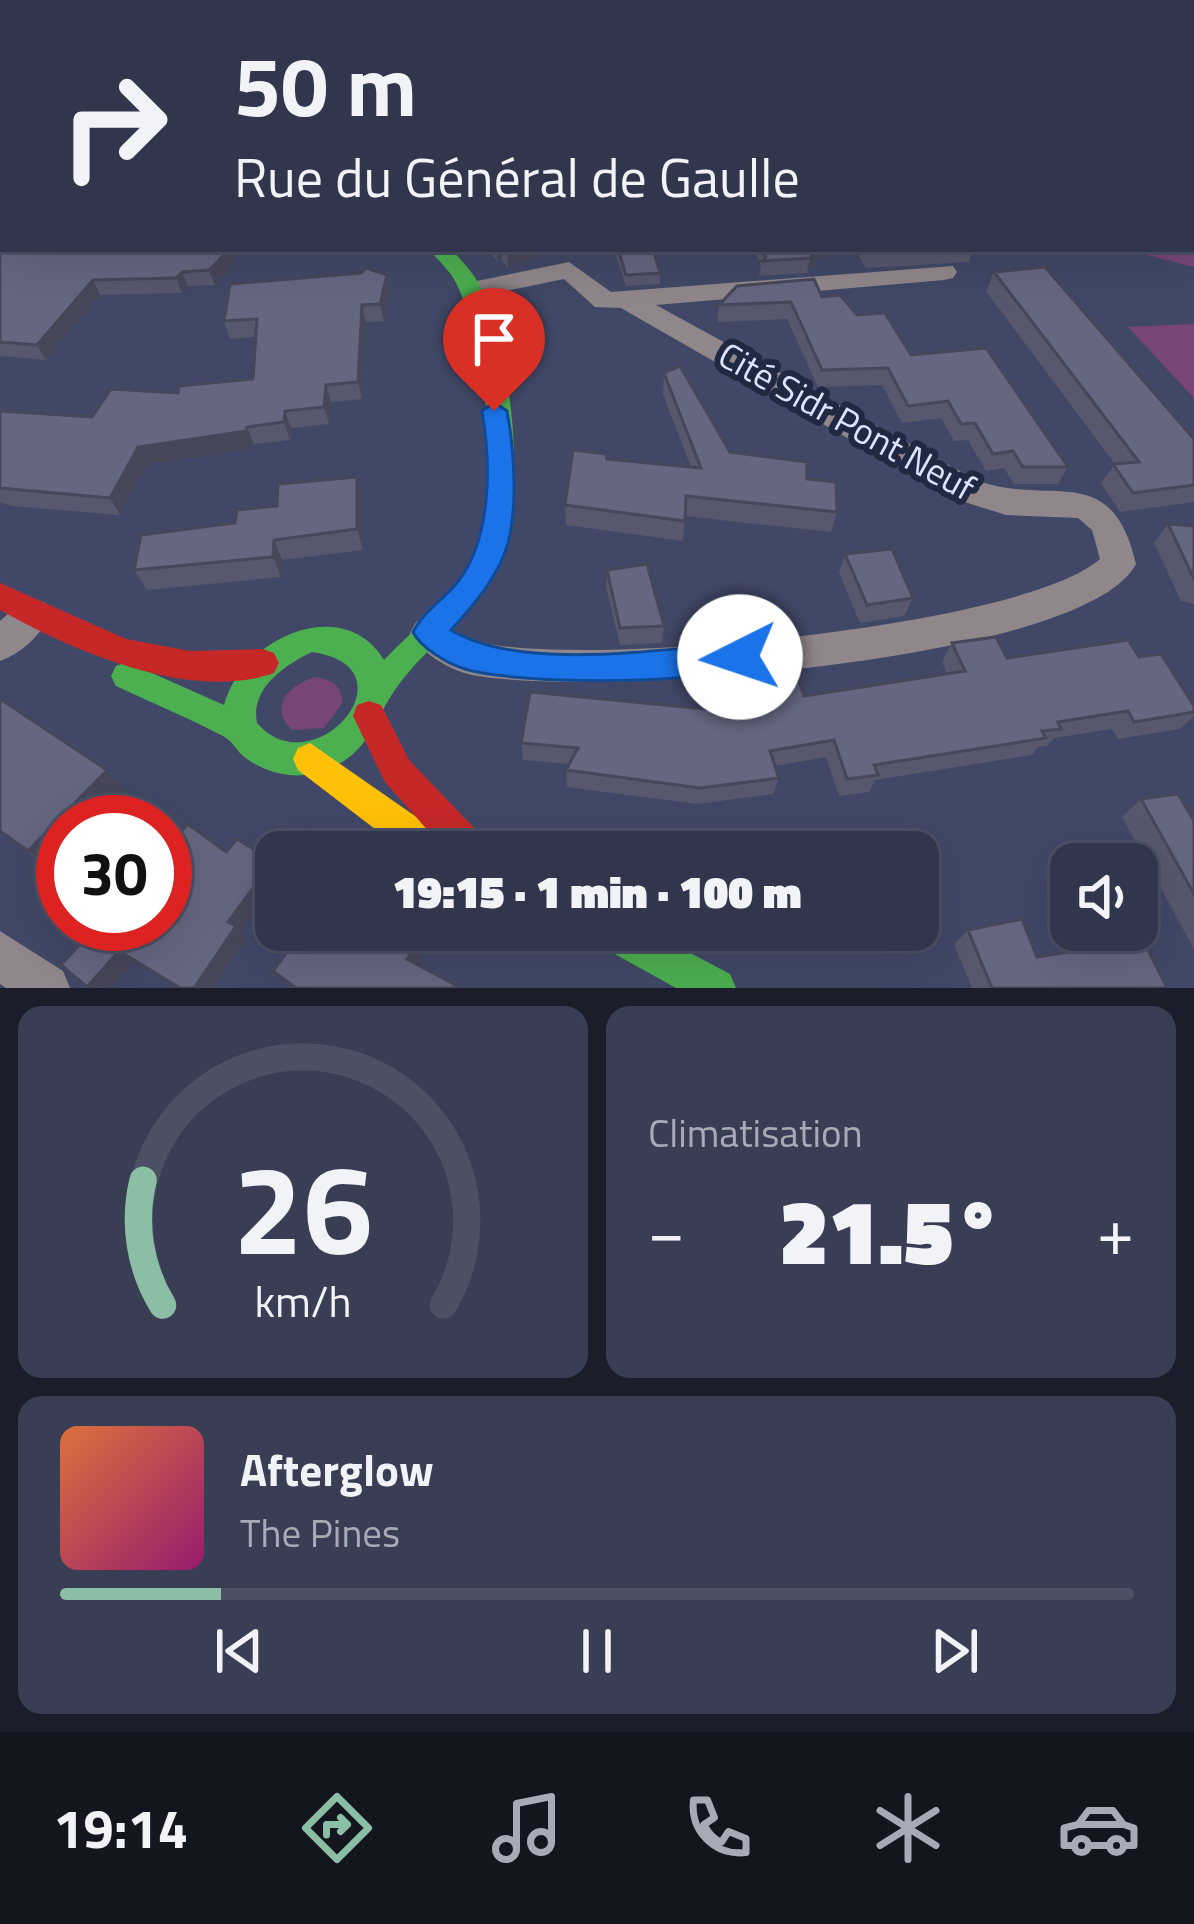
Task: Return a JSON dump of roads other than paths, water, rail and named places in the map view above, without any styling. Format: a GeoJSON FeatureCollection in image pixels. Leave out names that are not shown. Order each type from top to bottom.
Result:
{"type":"FeatureCollection","features":[{"type":"Feature","properties":{"kind":"main road"},"geometry":{"type":"LineString","coordinates":[[408,831],[344,779],[310,759],[268,755],[253,745],[243,729],[242,693],[263,663],[289,645],[312,639],[352,645],[403,629],[469,590],[494,544],[501,446],[472,290],[442,252]]}},
{"type":"Feature","properties":{"kind":"main road"},"geometry":{"type":"LineString","coordinates":[[0,595],[111,654],[214,671],[263,663]]}},
{"type":"Feature","properties":{"kind":"main road"},"geometry":{"type":"LineString","coordinates":[[310,759],[350,740],[374,702],[403,629]]}},
{"type":"Feature","properties":{"kind":"main road"},"geometry":{"type":"LineString","coordinates":[[352,645],[367,657],[378,746],[452,831]]}},
{"type":"Feature","properties":{"kind":"main road"},"geometry":{"type":"LineString","coordinates":[[111,654],[125,675],[243,729]]}},
{"type":"Feature","properties":{"kind":"main road"},"geometry":{"type":"LineString","coordinates":[[647,951],[716,988]]}},
{"type":"Feature","properties":{"kind":"street","name":"Cité Sidr Pont Neuf"},"geometry":{"type":"LineString","coordinates":[[472,290],[569,270],[605,301],[944,272]]}},
{"type":"Feature","properties":{"kind":"street","name":"Cité Sidr Pont Neuf"},"geometry":{"type":"LineString","coordinates":[[403,629],[468,657],[537,665],[616,666],[834,648],[999,619],[1095,585],[1118,564],[1113,532],[1096,511],[1077,501],[1017,504],[964,489],[625,299]]}},
{"type":"Feature","properties":{"kind":"street"},"geometry":{"type":"LineString","coordinates":[[0,645],[33,614]]}},
{"type":"Feature","properties":{"kind":"street"},"geometry":{"type":"LineString","coordinates":[[0,956],[46,988]]}}]}
